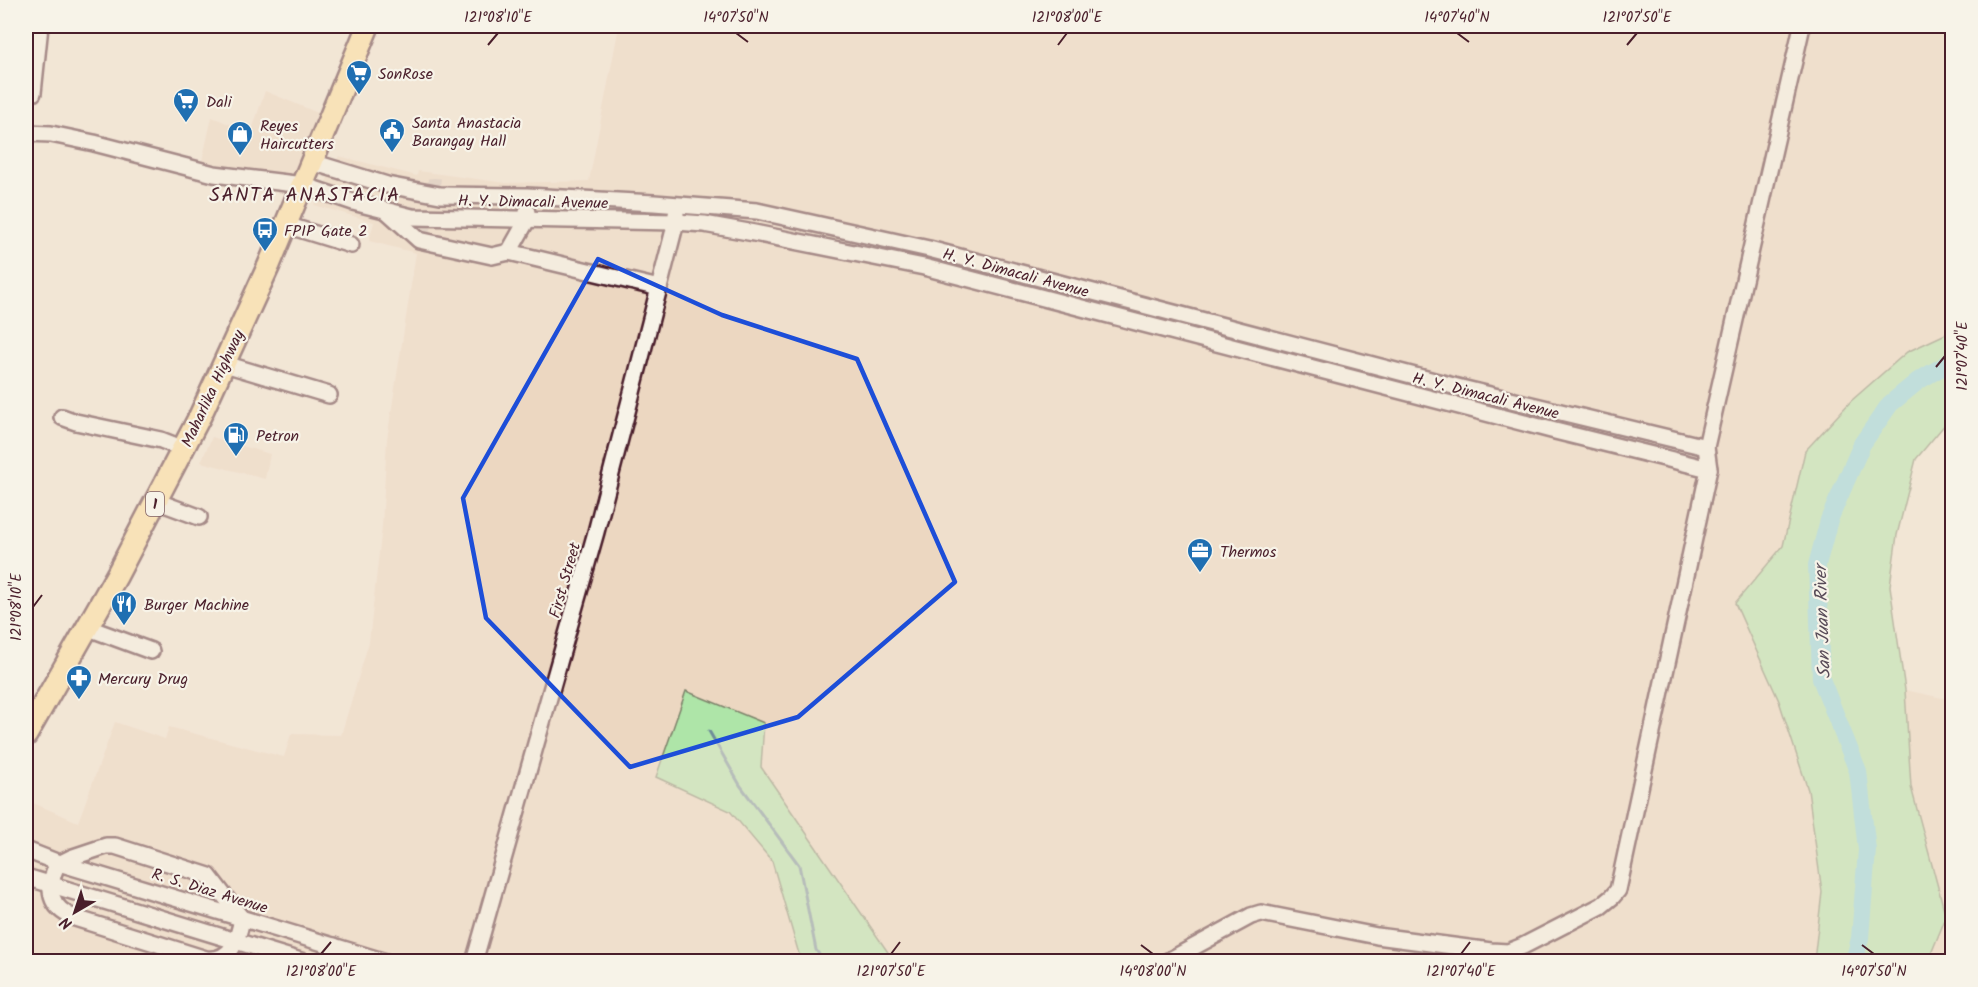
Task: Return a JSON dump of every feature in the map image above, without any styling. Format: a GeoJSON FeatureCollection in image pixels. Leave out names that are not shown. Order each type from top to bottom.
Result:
{"type":"FeatureCollection","features":[{"type":"Feature","properties":{"kind":"highway","name":"Maharlika Highway"},"geometry":{"type":"LineString","coordinates":[[26,735],[33,708],[117,575],[184,449],[225,364],[286,225],[368,26]]}},
{"type":"Feature","properties":{"kind":"street"},"geometry":{"type":"LineString","coordinates":[[26,92],[33,93],[40,26]]}},
{"type":"Feature","properties":{"kind":"street"},"geometry":{"type":"LineString","coordinates":[[1166,962],[1251,916],[1261,913],[1377,936],[1508,952],[1601,906],[1618,890],[1709,469],[1706,447],[1802,26]]}},
{"type":"Feature","properties":{"kind":"street","name":"H. Y. Dimacali Avenue"},"geometry":{"type":"LineString","coordinates":[[26,133],[51,134],[94,142],[214,174],[303,185],[353,202],[412,217],[676,222],[754,233],[924,267],[1709,469]]}},
{"type":"Feature","properties":{"kind":"street","name":"H. Y. Dimacali Avenue"},"geometry":{"type":"LineString","coordinates":[[312,162],[387,185],[440,195],[527,196],[757,211],[929,249],[1461,388],[1706,447]]}},
{"type":"Feature","properties":{"kind":"street"},"geometry":{"type":"LineString","coordinates":[[353,202],[362,178]]}},
{"type":"Feature","properties":{"kind":"street"},"geometry":{"type":"LineString","coordinates":[[440,186],[486,191],[501,196]]}},
{"type":"Feature","properties":{"kind":"street"},"geometry":{"type":"LineString","coordinates":[[509,252],[527,220],[527,196]]}},
{"type":"Feature","properties":{"kind":"street","name":"First Street"},"geometry":{"type":"LineString","coordinates":[[474,962],[596,531],[676,222],[676,205]]}},
{"type":"Feature","properties":{"kind":"street"},"geometry":{"type":"LineString","coordinates":[[386,210],[418,240],[492,255],[509,252],[659,288]]}},
{"type":"Feature","properties":{"kind":"street"},"geometry":{"type":"LineString","coordinates":[[286,225],[351,244]]}},
{"type":"Feature","properties":{"kind":"street"},"geometry":{"type":"LineString","coordinates":[[429,233],[474,244],[492,255]]}},
{"type":"Feature","properties":{"kind":"street"},"geometry":{"type":"LineString","coordinates":[[924,267],[929,249]]}},
{"type":"Feature","properties":{"kind":"street"},"geometry":{"type":"LineString","coordinates":[[225,364],[329,395]]}},
{"type":"Feature","properties":{"kind":"street"},"geometry":{"type":"LineString","coordinates":[[62,417],[161,440],[184,449]]}},
{"type":"Feature","properties":{"kind":"street"},"geometry":{"type":"LineString","coordinates":[[156,501],[199,517]]}},
{"type":"Feature","properties":{"kind":"street"},"geometry":{"type":"LineString","coordinates":[[86,627],[151,651]]}},
{"type":"Feature","properties":{"kind":"street"},"geometry":{"type":"LineString","coordinates":[[106,846],[115,846],[202,873],[213,880],[242,918],[238,941],[229,952],[218,959],[206,959],[69,916],[55,904],[51,894],[55,868],[59,863],[106,846]]}},
{"type":"Feature","properties":{"kind":"street","name":"R. S. Diaz Avenue"},"geometry":{"type":"LineString","coordinates":[[26,850],[59,863],[386,962]]}},
{"type":"Feature","properties":{"kind":"street"},"geometry":{"type":"LineString","coordinates":[[26,877],[304,962]]}},
{"type":"Feature","properties":{"kind":"street"},"geometry":{"type":"LineString","coordinates":[[329,962],[334,946]]}},
{"type":"Feature","properties":{"kind":"highlighted area"},"geometry":{"type":"Polygon","coordinates":[[[598,259],[722,315],[857,359],[955,582],[798,717],[630,767],[486,618],[463,498],[598,259]]]}},
{"type":"Feature","properties":{"kind":"shaded area"},"geometry":{"type":"Polygon","coordinates":[[[619,26],[942,26],[956,28],[957,26],[1952,26],[1952,331],[1907,353],[1851,401],[1805,451],[1783,546],[1736,603],[1779,701],[1808,790],[1822,892],[1814,961],[894,961],[761,767],[764,723],[687,691],[657,777],[730,811],[772,861],[801,961],[26,961],[26,927],[34,906],[26,902],[26,800],[78,822],[115,722],[165,739],[169,727],[284,757],[291,734],[341,735],[369,642],[382,526],[387,439],[416,253],[369,241],[374,222],[314,205],[339,156],[417,176],[418,171],[506,183],[589,181],[619,26]]]}},
{"type":"Feature","properties":{"kind":"shaded area"},"geometry":{"type":"Polygon","coordinates":[[[265,91],[318,113],[295,175],[263,174],[202,161],[212,117],[251,133],[265,91]]]}},
{"type":"Feature","properties":{"kind":"shaded area","name":"Petron"},"geometry":{"type":"Polygon","coordinates":[[[212,437],[270,454],[265,479],[201,462],[212,437]]]}},
{"type":"Feature","properties":{"kind":"shaded area"},"geometry":{"type":"Polygon","coordinates":[[[1905,690],[1952,700],[1952,961],[1928,961],[1946,917],[1911,787],[1905,690]]]}},
{"type":"Feature","properties":{"kind":"green space"},"geometry":{"type":"Polygon","coordinates":[[[1952,331],[1952,416],[1916,459],[1897,535],[1890,586],[1905,690],[1911,787],[1946,917],[1928,961],[1814,961],[1822,892],[1808,790],[1779,701],[1735,603],[1783,546],[1805,451],[1851,401],[1907,352],[1952,331]]]}},
{"type":"Feature","properties":{"kind":"green space"},"geometry":{"type":"Polygon","coordinates":[[[686,691],[764,723],[761,767],[894,961],[801,961],[772,861],[730,811],[656,777],[686,691]]]}},
{"type":"Feature","properties":{"kind":"waterway","name":"San Juan River"},"geometry":{"type":"LineString","coordinates":[[1854,962],[1860,938],[1867,850],[1858,771],[1821,679],[1817,565],[1829,520],[1862,444],[1890,404],[1918,381],[1952,361]]}},
{"type":"Feature","properties":{"kind":"waterway"},"geometry":{"type":"LineString","coordinates":[[709,731],[740,785],[799,865],[816,950],[824,962]]}},
{"type":"Feature","properties":{"kind":"tunnel"},"geometry":{"type":"LineString","coordinates":[[429,233],[418,228],[411,220],[408,204],[411,196],[418,190],[428,186],[440,186]]}},
{"type":"Feature","properties":{"kind":"place","name":"SonRose"},"geometry":{"type":"Point","coordinates":[359,96]}},
{"type":"Feature","properties":{"kind":"place","name":"Dali"},"geometry":{"type":"Point","coordinates":[186,124]}},
{"type":"Feature","properties":{"kind":"place","name":"Santa Anastacia Barangay Hall"},"geometry":{"type":"Point","coordinates":[392,154]}},
{"type":"Feature","properties":{"kind":"place","name":"Reyes Haircutters"},"geometry":{"type":"Point","coordinates":[240,157]}},
{"type":"Feature","properties":{"kind":"place","name":"FPIP Gate 2"},"geometry":{"type":"Point","coordinates":[265,253]}},
{"type":"Feature","properties":{"kind":"place","name":"Petron"},"geometry":{"type":"Point","coordinates":[236,458]}},
{"type":"Feature","properties":{"kind":"place","name":"Thermos"},"geometry":{"type":"Point","coordinates":[1200,574]}},
{"type":"Feature","properties":{"kind":"place","name":"Burger Machine"},"geometry":{"type":"Point","coordinates":[124,627]}},
{"type":"Feature","properties":{"kind":"place","name":"Mercury Drug"},"geometry":{"type":"Point","coordinates":[79,701]}},
{"type":"Feature","properties":{"kind":"district","name":"SANTA ANASTACIA"},"geometry":{"type":"Point","coordinates":[305,194]}}]}
